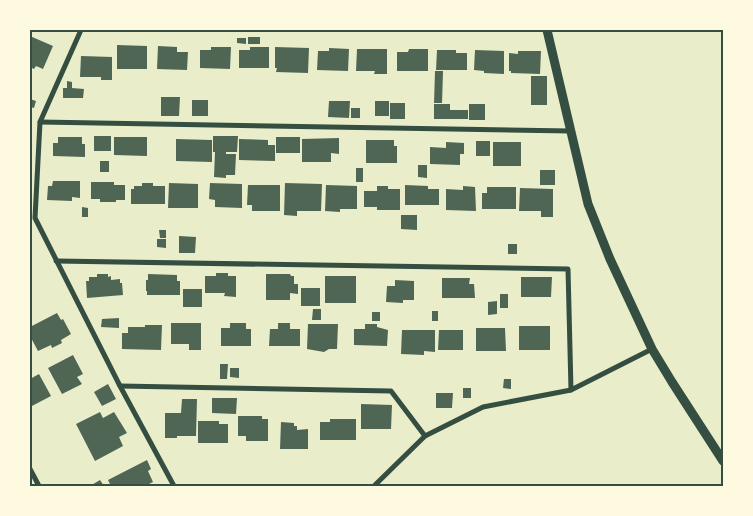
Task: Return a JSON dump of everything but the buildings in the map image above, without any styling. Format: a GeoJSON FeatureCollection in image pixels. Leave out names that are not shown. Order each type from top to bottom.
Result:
{"type":"FeatureCollection","features":[{"type":"Feature","properties":{"kind":"street"},"geometry":{"type":"LineString","coordinates":[[81,30],[40,122],[33,218],[174,486]]}},
{"type":"Feature","properties":{"kind":"street"},"geometry":{"type":"LineString","coordinates":[[547,30],[588,204],[610,259],[652,349],[723,461]]}},
{"type":"Feature","properties":{"kind":"street"},"geometry":{"type":"LineString","coordinates":[[40,122],[571,131]]}},
{"type":"Feature","properties":{"kind":"street"},"geometry":{"type":"LineString","coordinates":[[56,261],[568,269],[571,390]]}},
{"type":"Feature","properties":{"kind":"street"},"geometry":{"type":"LineString","coordinates":[[374,486],[425,436],[484,407],[571,390],[652,349]]}},
{"type":"Feature","properties":{"kind":"street"},"geometry":{"type":"LineString","coordinates":[[120,386],[391,391],[425,436]]}},
{"type":"Feature","properties":{"kind":"street"},"geometry":{"type":"LineString","coordinates":[[30,469],[39,486]]}}]}
